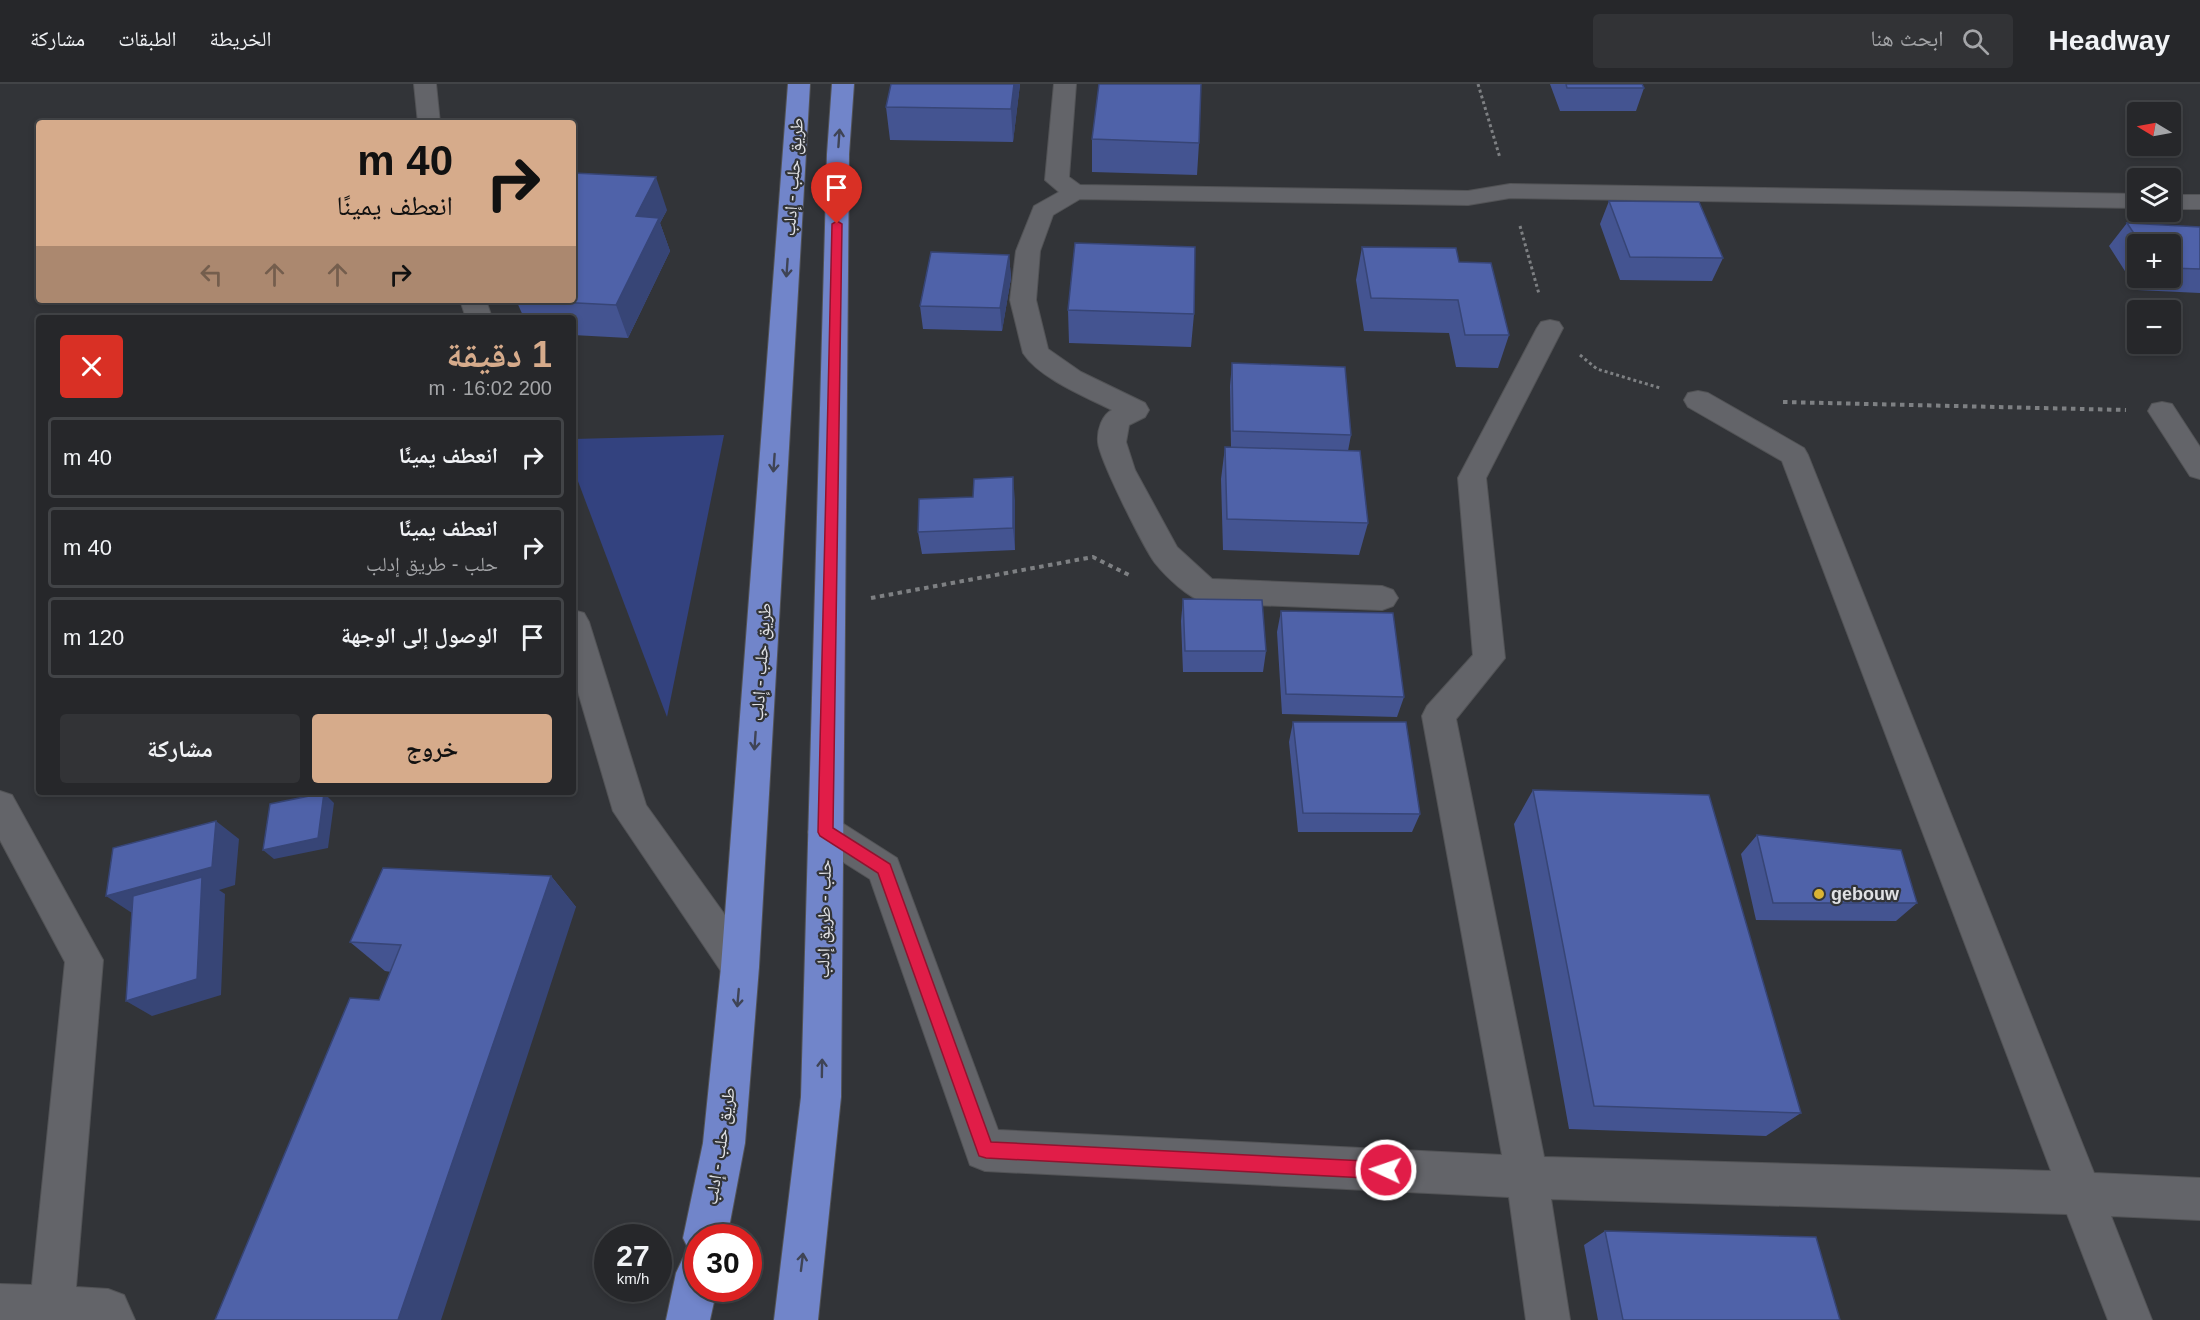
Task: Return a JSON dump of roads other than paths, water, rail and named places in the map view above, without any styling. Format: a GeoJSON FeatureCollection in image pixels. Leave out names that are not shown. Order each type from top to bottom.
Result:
{"type":"FeatureCollection","features":[{"type":"Feature","properties":{"kind":"highway","name":"طريق حلب - إدلب"},"geometry":{"type":"LineString","coordinates":[[708,1224],[724,1143],[740,967],[800,84]]}},
{"type":"Feature","properties":{"kind":"highway","name":"حلب - طريق إدلب"},"geometry":{"type":"LineString","coordinates":[[795,1320],[821,1097],[838,154],[843,84]]}},
{"type":"Feature","properties":{"kind":"highway"},"geometry":{"type":"LineString","coordinates":[[688,1320],[692,1302]]}},
{"type":"Feature","properties":{"kind":"street"},"geometry":{"type":"LineString","coordinates":[[424,84],[429,120]]}},
{"type":"Feature","properties":{"kind":"street"},"geometry":{"type":"LineString","coordinates":[[1065,84],[1057,180],[1075,192]]}},
{"type":"Feature","properties":{"kind":"street"},"geometry":{"type":"LineString","coordinates":[[1383,598],[1205,591],[1166,555],[1121,470],[1112,442],[1116,420],[1135,410],[1071,378],[1036,353],[1023,300],[1028,251],[1042,211],[1075,192],[1468,198],[1510,191],[2127,201]]}},
{"type":"Feature","properties":{"kind":"street"},"geometry":{"type":"LineString","coordinates":[[2181,202],[2200,202]]}},
{"type":"Feature","properties":{"kind":"street"},"geometry":{"type":"LineString","coordinates":[[1548,1320],[1527,1177],[1439,716],[1490,657],[1472,478],[1550,328]]}},
{"type":"Feature","properties":{"kind":"street"},"geometry":{"type":"LineString","coordinates":[[1698,400],[1794,454],[2130,1320]]}},
{"type":"Feature","properties":{"kind":"street"},"geometry":{"type":"LineString","coordinates":[[2162,411],[2200,469]]}},
{"type":"Feature","properties":{"kind":"street"},"geometry":{"type":"LineString","coordinates":[[576,632],[631,812],[740,967]]}},
{"type":"Feature","properties":{"kind":"street"},"geometry":{"type":"LineString","coordinates":[[0,806],[84,960],[52,1309]]}},
{"type":"Feature","properties":{"kind":"street"},"geometry":{"type":"LineString","coordinates":[[826,832],[884,869],[986,1150],[1527,1177],[2081,1193],[2200,1199]]}},
{"type":"Feature","properties":{"kind":"street"},"geometry":{"type":"LineString","coordinates":[[0,1306],[108,1311],[113,1320]]}},
{"type":"Feature","properties":{"kind":"place","name":"gebouw"},"geometry":{"type":"Point","coordinates":[1819,894]}}]}
